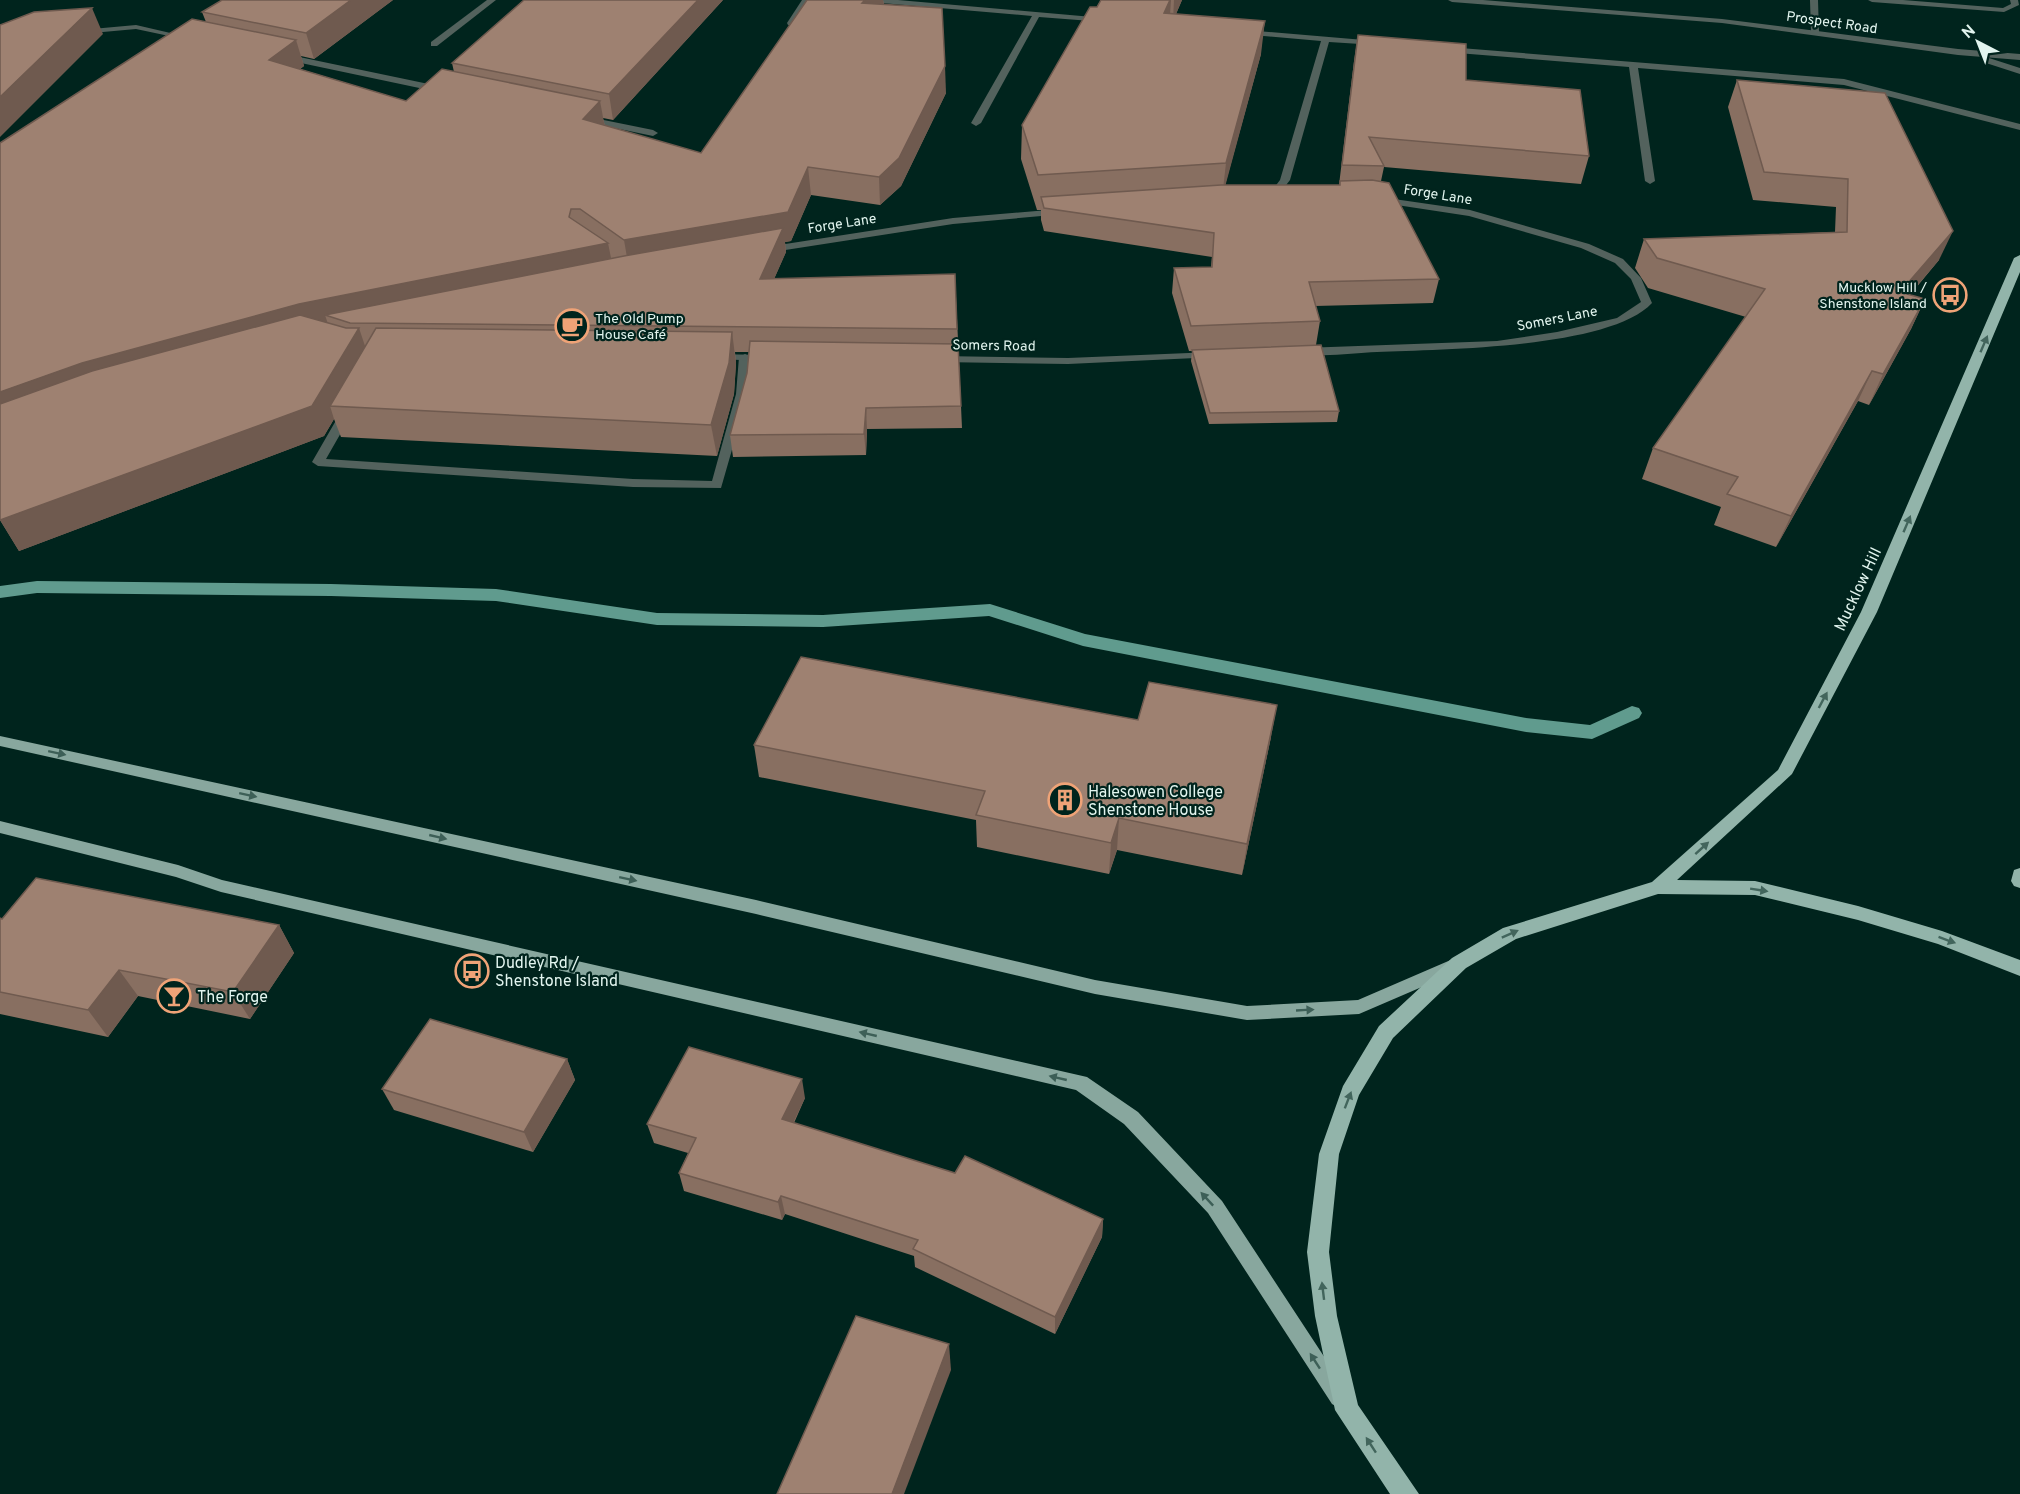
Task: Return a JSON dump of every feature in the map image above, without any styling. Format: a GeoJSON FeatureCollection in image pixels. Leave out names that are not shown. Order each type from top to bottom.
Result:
{"type":"FeatureCollection","features":[{"type":"Feature","properties":{"kind":"highway","name":"Mucklow Hill"},"geometry":{"type":"LineString","coordinates":[[1658,887],[1785,774],[1869,612],[2020,258]]}},
{"type":"Feature","properties":{"kind":"highway"},"geometry":{"type":"LineString","coordinates":[[2020,875],[2020,881]]}},
{"type":"Feature","properties":{"kind":"highway"},"geometry":{"type":"LineString","coordinates":[[1398,1490],[1347,1410],[1326,1316],[1318,1252],[1329,1154],[1350,1092],[1386,1032],[1459,963],[1510,933],[1658,887],[1755,888],[1858,913],[1921,932],[2020,968]]}},
{"type":"Feature","properties":{"kind":"main road"},"geometry":{"type":"LineString","coordinates":[[0,741],[756,907],[1095,987],[1247,1013],[1359,1007],[1459,963]]}},
{"type":"Feature","properties":{"kind":"main road"},"geometry":{"type":"LineString","coordinates":[[0,827],[178,871],[221,886],[1081,1083],[1131,1118],[1215,1207],[1347,1410]]}},
{"type":"Feature","properties":{"kind":"street"},"geometry":{"type":"LineString","coordinates":[[434,44],[492,0]]}},
{"type":"Feature","properties":{"kind":"street"},"geometry":{"type":"LineString","coordinates":[[787,29],[806,0]]}},
{"type":"Feature","properties":{"kind":"street"},"geometry":{"type":"LineString","coordinates":[[870,0],[1118,21]]}},
{"type":"Feature","properties":{"kind":"street","name":"Prospect Road"},"geometry":{"type":"LineString","coordinates":[[1452,0],[1722,21],[1958,52],[2020,57]]}},
{"type":"Feature","properties":{"kind":"street"},"geometry":{"type":"LineString","coordinates":[[1814,0],[1815,33]]}},
{"type":"Feature","properties":{"kind":"street"},"geometry":{"type":"LineString","coordinates":[[1872,0],[2004,10],[2015,4],[2014,0]]}},
{"type":"Feature","properties":{"kind":"street"},"geometry":{"type":"LineString","coordinates":[[976,123],[1037,14]]}},
{"type":"Feature","properties":{"kind":"street"},"geometry":{"type":"LineString","coordinates":[[67,33],[136,27],[204,41]]}},
{"type":"Feature","properties":{"kind":"street"},"geometry":{"type":"LineString","coordinates":[[1234,31],[1385,44]]}},
{"type":"Feature","properties":{"kind":"street"},"geometry":{"type":"LineString","coordinates":[[1259,200],[1276,200],[1285,180],[1326,39]]}},
{"type":"Feature","properties":{"kind":"street"},"geometry":{"type":"LineString","coordinates":[[1432,48],[1844,82],[2020,127]]}},
{"type":"Feature","properties":{"kind":"street","name":"Prospect Road"},"geometry":{"type":"LineString","coordinates":[[1958,52],[2020,71]]}},
{"type":"Feature","properties":{"kind":"street"},"geometry":{"type":"LineString","coordinates":[[272,55],[455,92]]}},
{"type":"Feature","properties":{"kind":"street"},"geometry":{"type":"LineString","coordinates":[[1633,66],[1650,181]]}},
{"type":"Feature","properties":{"kind":"street"},"geometry":{"type":"LineString","coordinates":[[572,116],[653,134]]}},
{"type":"Feature","properties":{"kind":"street","name":"Forge Lane"},"geometry":{"type":"LineString","coordinates":[[1368,198],[1470,213],[1585,246],[1619,261],[1636,278],[1647,303],[1621,320]]}},
{"type":"Feature","properties":{"kind":"street","name":"Forge Lane"},"geometry":{"type":"LineString","coordinates":[[751,253],[953,221],[1069,212]]}},
{"type":"Feature","properties":{"kind":"street","name":"Somers Lane"},"geometry":{"type":"LineString","coordinates":[[1295,352],[1497,344],[1557,335],[1621,320]]}},
{"type":"Feature","properties":{"kind":"street","name":"Somers Road"},"geometry":{"type":"LineString","coordinates":[[925,359],[1068,361],[1223,354]]}},
{"type":"Feature","properties":{"kind":"street"},"geometry":{"type":"LineString","coordinates":[[698,357],[781,358]]}},
{"type":"Feature","properties":{"kind":"street"},"geometry":{"type":"LineString","coordinates":[[352,402],[318,462],[633,483],[717,485],[742,394],[745,357]]}},
{"type":"Feature","properties":{"kind":"building"},"geometry":{"type":"Polygon","coordinates":[[[222,0],[351,0],[306,33],[202,12],[222,0]]]}},
{"type":"Feature","properties":{"kind":"building"},"geometry":{"type":"Polygon","coordinates":[[[524,0],[698,0],[609,94],[452,63],[524,0]]]}},
{"type":"Feature","properties":{"kind":"building"},"geometry":{"type":"Polygon","coordinates":[[[807,0],[865,0],[862,3],[942,8],[945,66],[899,158],[879,177],[808,167],[788,212],[624,240],[580,209],[571,209],[569,217],[608,243],[299,304],[82,363],[0,392],[0,143],[192,19],[296,40],[269,60],[406,101],[442,69],[600,101],[583,119],[701,153],[807,0]]]}},
{"type":"Feature","properties":{"kind":"building"},"geometry":{"type":"Polygon","coordinates":[[[1101,0],[1170,0],[1164,13],[1265,21],[1226,163],[1038,175],[1022,125],[1090,7],[1097,7],[1101,0]]]}},
{"type":"Feature","properties":{"kind":"building"},"geometry":{"type":"Polygon","coordinates":[[[92,8],[0,97],[0,25],[34,12],[92,8]]]}},
{"type":"Feature","properties":{"kind":"building"},"geometry":{"type":"Polygon","coordinates":[[[1358,35],[1466,44],[1466,80],[1580,90],[1589,156],[1369,137],[1384,166],[1342,165],[1358,35]]]}},
{"type":"Feature","properties":{"kind":"building"},"geometry":{"type":"Polygon","coordinates":[[[1737,80],[1885,93],[1953,231],[1900,292],[1925,299],[1883,374],[1872,371],[1791,516],[1727,494],[1738,477],[1653,448],[1765,289],[1657,258],[1644,239],[1847,232],[1848,179],[1764,172],[1737,80]]]}},
{"type":"Feature","properties":{"kind":"building"},"geometry":{"type":"Polygon","coordinates":[[[1372,180],[1389,183],[1439,279],[1309,282],[1320,321],[1191,326],[1174,268],[1212,267],[1214,233],[1044,208],[1041,197],[1221,185],[1340,185],[1340,181],[1372,180]]]}},
{"type":"Feature","properties":{"kind":"building"},"geometry":{"type":"Polygon","coordinates":[[[783,228],[760,279],[955,274],[957,329],[350,323],[325,315],[624,256],[783,228]]]}},
{"type":"Feature","properties":{"kind":"building"},"geometry":{"type":"Polygon","coordinates":[[[300,315],[346,328],[359,328],[312,406],[0,520],[0,404],[92,371],[300,315]]]}},
{"type":"Feature","properties":{"kind":"building"},"geometry":{"type":"Polygon","coordinates":[[[376,328],[732,332],[729,363],[711,425],[330,406],[376,328]]]}},
{"type":"Feature","properties":{"kind":"building"},"geometry":{"type":"Polygon","coordinates":[[[750,341],[958,344],[961,406],[866,408],[864,434],[730,435],[747,373],[750,341]]]}},
{"type":"Feature","properties":{"kind":"building"},"geometry":{"type":"Polygon","coordinates":[[[1321,345],[1339,411],[1210,413],[1192,350],[1321,345]]]}},
{"type":"Feature","properties":{"kind":"building","name":"Halesowen College Shenstone House"},"geometry":{"type":"Polygon","coordinates":[[[801,657],[1138,720],[1149,682],[1277,705],[1247,844],[1119,818],[1111,843],[976,815],[985,791],[754,745],[801,657]]]}},
{"type":"Feature","properties":{"kind":"building"},"geometry":{"type":"Polygon","coordinates":[[[36,878],[279,925],[233,992],[119,970],[88,1010],[0,992],[0,918],[2,919],[36,878]]]}},
{"type":"Feature","properties":{"kind":"building"},"geometry":{"type":"Polygon","coordinates":[[[430,1019],[567,1059],[524,1132],[382,1089],[430,1019]]]}},
{"type":"Feature","properties":{"kind":"building"},"geometry":{"type":"Polygon","coordinates":[[[689,1047],[802,1079],[782,1119],[955,1173],[965,1156],[1103,1219],[1055,1317],[913,1249],[918,1240],[781,1196],[778,1202],[679,1173],[696,1138],[647,1124],[689,1047]]]}},
{"type":"Feature","properties":{"kind":"building"},"geometry":{"type":"Polygon","coordinates":[[[856,1316],[949,1344],[892,1494],[777,1494],[856,1316]]]}},
{"type":"Feature","properties":{"kind":"waterway"},"geometry":{"type":"LineString","coordinates":[[0,592],[37,587],[331,590],[496,595],[657,619],[823,621],[990,610],[1083,640],[1526,725],[1592,732],[1632,713]]}},
{"type":"Feature","properties":{"kind":"place","name":"Mucklow Hill / Shenstone Island"},"geometry":{"type":"Point","coordinates":[1950,295]}},
{"type":"Feature","properties":{"kind":"place","name":"The Old Pump House Café"},"geometry":{"type":"Point","coordinates":[572,326]}},
{"type":"Feature","properties":{"kind":"place","name":"Halesowen College Shenstone House"},"geometry":{"type":"Point","coordinates":[1065,800]}},
{"type":"Feature","properties":{"kind":"place","name":"Dudley Rd / Shenstone Island"},"geometry":{"type":"Point","coordinates":[472,971]}},
{"type":"Feature","properties":{"kind":"place","name":"The Forge"},"geometry":{"type":"Point","coordinates":[174,996]}}]}
